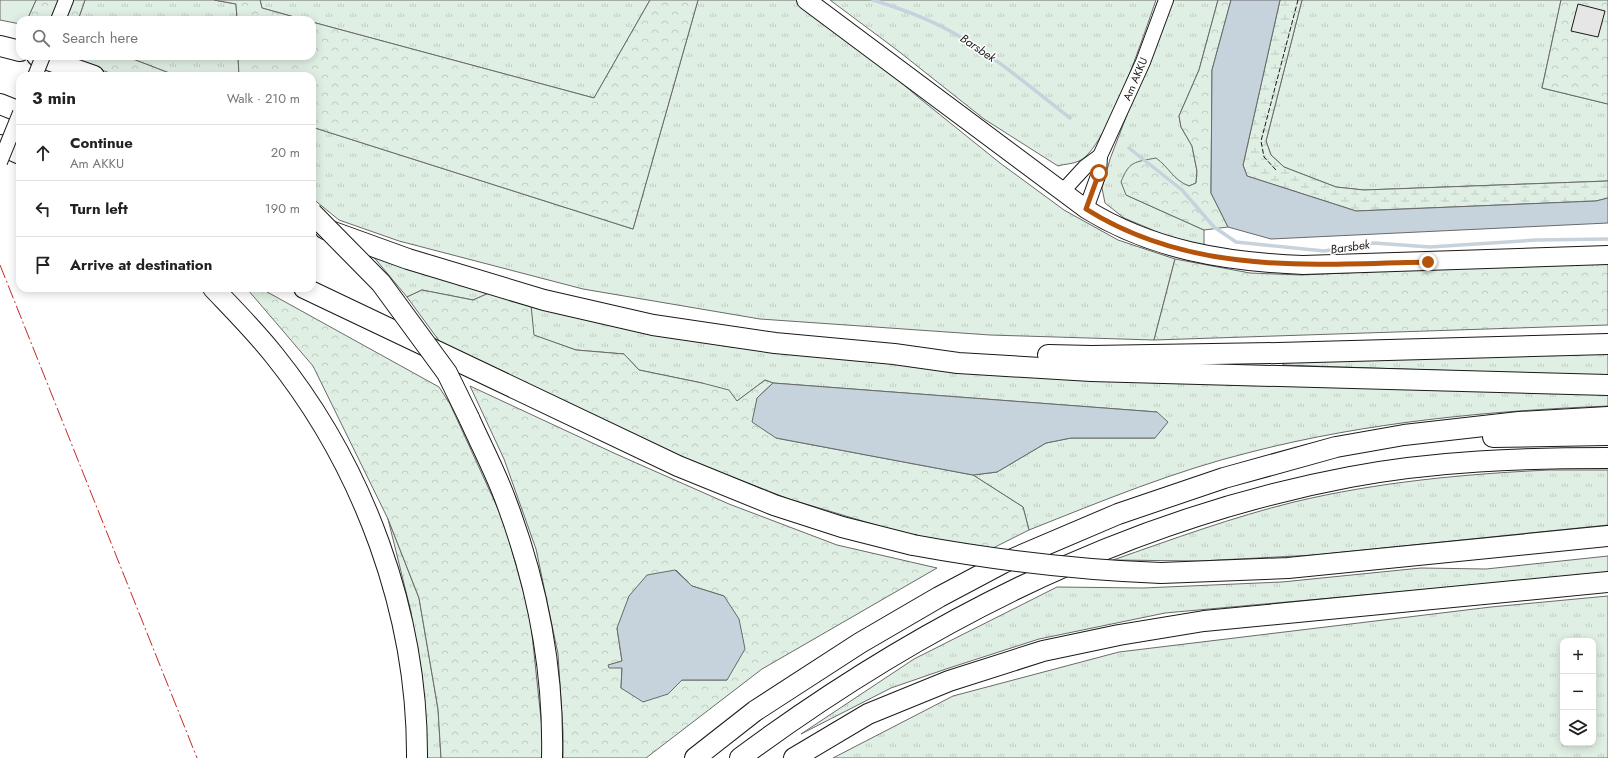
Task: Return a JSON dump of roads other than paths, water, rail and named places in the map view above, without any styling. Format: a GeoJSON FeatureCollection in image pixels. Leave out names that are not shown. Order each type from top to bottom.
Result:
{"type":"FeatureCollection","features":[{"type":"Feature","properties":{"kind":"highway"},"geometry":{"type":"LineString","coordinates":[[0,46],[16,50]]}},
{"type":"Feature","properties":{"kind":"highway"},"geometry":{"type":"LineString","coordinates":[[48,60],[83,72]]}},
{"type":"Feature","properties":{"kind":"highway"},"geometry":{"type":"LineString","coordinates":[[0,104],[16,110]]}},
{"type":"Feature","properties":{"kind":"highway"},"geometry":{"type":"LineString","coordinates":[[0,145],[16,152]]}},
{"type":"Feature","properties":{"kind":"highway"},"geometry":{"type":"LineString","coordinates":[[316,217],[381,283],[448,373],[506,500],[531,576],[547,658],[552,731],[552,758]]}},
{"type":"Feature","properties":{"kind":"highway"},"geometry":{"type":"LineString","coordinates":[[316,225],[408,259],[544,300],[652,325],[775,343],[894,354],[958,363],[1091,371],[1608,385]]}},
{"type":"Feature","properties":{"kind":"highway"},"geometry":{"type":"LineString","coordinates":[[217,292],[255,332],[301,391],[337,449],[363,502],[384,560],[401,620],[412,689],[417,758]]}},
{"type":"Feature","properties":{"kind":"highway"},"geometry":{"type":"LineString","coordinates":[[312,292],[678,466],[774,505],[842,527],[913,545],[972,556],[1034,565],[1097,571],[1161,573],[1288,568],[1608,536]]}},
{"type":"Feature","properties":{"kind":"highway"},"geometry":{"type":"LineString","coordinates":[[894,354],[959,352],[1100,356],[1608,344]]}},
{"type":"Feature","properties":{"kind":"highway"},"geometry":{"type":"LineString","coordinates":[[695,758],[754,711],[860,643],[939,597],[1003,563],[1118,514],[1224,478],[1336,447],[1404,434],[1519,422],[1608,417]]}},
{"type":"Feature","properties":{"kind":"highway"},"geometry":{"type":"LineString","coordinates":[[1274,464],[1397,446],[1491,437],[1608,435]]}},
{"type":"Feature","properties":{"kind":"highway"},"geometry":{"type":"LineString","coordinates":[[740,758],[838,689],[952,622],[1015,588],[1078,559],[1129,539],[1233,504],[1352,477],[1490,461],[1608,458]]}},
{"type":"Feature","properties":{"kind":"highway"},"geometry":{"type":"LineString","coordinates":[[794,758],[868,714],[942,684],[1043,651],[1204,621],[1608,582]]}},
{"type":"Feature","properties":{"kind":"main road"},"geometry":{"type":"LineString","coordinates":[[806,0],[1086,209],[1119,228],[1174,248],[1203,255],[1261,263],[1303,265],[1608,255]]}},
{"type":"Feature","properties":{"kind":"street"},"geometry":{"type":"LineString","coordinates":[[60,16],[66,0]]}},
{"type":"Feature","properties":{"kind":"street","name":"Am AKKU"},"geometry":{"type":"LineString","coordinates":[[1086,209],[1099,173],[1100,156],[1143,62],[1166,0]]}},
{"type":"Feature","properties":{"kind":"street"},"geometry":{"type":"LineString","coordinates":[[37,72],[41,60]]}},
{"type":"Feature","properties":{"kind":"street"},"geometry":{"type":"LineString","coordinates":[[0,162],[16,122]]}},
{"type":"Feature","properties":{"kind":"street","name":"Am AKKU"},"geometry":{"type":"LineString","coordinates":[[1062,192],[1085,167],[1100,156]]}},
{"type":"Feature","properties":{"kind":"waterway","name":"Barsbek"},"geometry":{"type":"LineString","coordinates":[[873,0],[916,15],[957,35],[1001,64],[1070,118]]}},
{"type":"Feature","properties":{"kind":"waterway","name":"Barsbek"},"geometry":{"type":"LineString","coordinates":[[1129,148],[1182,190],[1214,227],[1236,242],[1324,251],[1374,243],[1430,247],[1536,240],[1608,239]]}}]}
